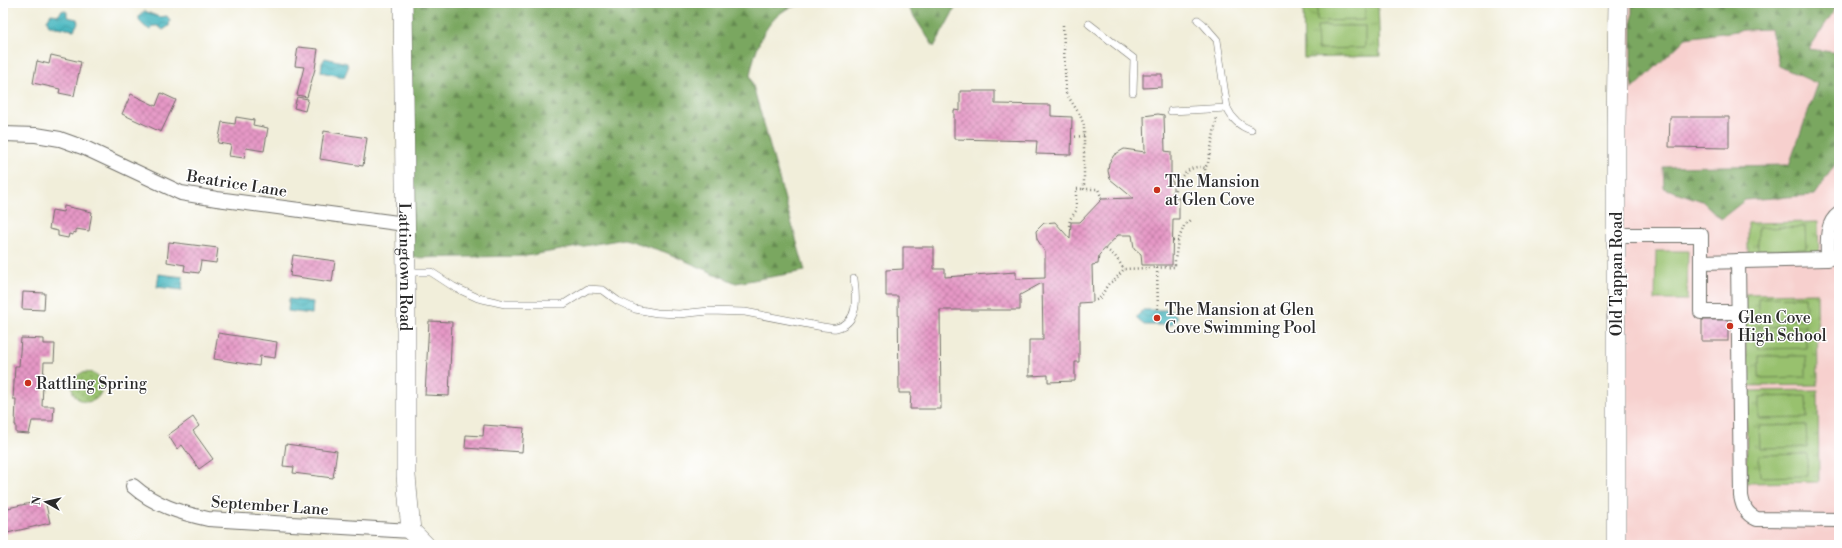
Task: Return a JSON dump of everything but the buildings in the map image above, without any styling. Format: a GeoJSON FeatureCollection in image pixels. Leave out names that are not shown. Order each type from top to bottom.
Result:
{"type":"FeatureCollection","features":[{"type":"Feature","properties":{"kind":"street","name":"Lattingtown Road"},"geometry":{"type":"LineString","coordinates":[[403,3],[406,272],[406,476],[411,538]]}},
{"type":"Feature","properties":{"kind":"street","name":"Old Tappan Road"},"geometry":{"type":"LineString","coordinates":[[1616,545],[1618,3]]}},
{"type":"Feature","properties":{"kind":"street","name":"Beatrice Lane"},"geometry":{"type":"LineString","coordinates":[[3,134],[36,135],[60,139],[85,148],[181,193],[405,224]]}},
{"type":"Feature","properties":{"kind":"street"},"geometry":{"type":"LineString","coordinates":[[1701,262],[1828,259],[1828,228],[1833,218],[1839,214]]}},
{"type":"Feature","properties":{"kind":"street"},"geometry":{"type":"LineString","coordinates":[[1616,235],[1701,235],[1702,312],[1738,312]]}},
{"type":"Feature","properties":{"kind":"street"},"geometry":{"type":"LineString","coordinates":[[1738,261],[1741,496],[1744,508],[1750,516],[1757,519],[1839,520]]}},
{"type":"Feature","properties":{"kind":"street","name":"September Lane"},"geometry":{"type":"LineString","coordinates":[[133,486],[148,498],[180,513],[208,518],[411,538]]}},
{"type":"Feature","properties":{"kind":"street"},"geometry":{"type":"LineString","coordinates":[[411,538],[425,545]]}},
{"type":"Feature","properties":{"kind":"lane"},"geometry":{"type":"LineString","coordinates":[[1198,20],[1204,24],[1217,40],[1223,108],[1239,124],[1251,130]]}},
{"type":"Feature","properties":{"kind":"lane"},"geometry":{"type":"LineString","coordinates":[[1089,24],[1134,59],[1133,92]]}},
{"type":"Feature","properties":{"kind":"lane"},"geometry":{"type":"LineString","coordinates":[[1171,111],[1223,108]]}},
{"type":"Feature","properties":{"kind":"lane"},"geometry":{"type":"LineString","coordinates":[[406,272],[431,272],[454,287],[478,298],[505,304],[564,304],[588,289],[603,290],[618,301],[635,309],[657,313],[679,314],[709,311],[745,312],[823,327],[836,328],[846,323],[854,314],[857,300],[854,279]]}},
{"type":"Feature","properties":{"kind":"path"},"geometry":{"type":"LineString","coordinates":[[1063,25],[1066,93],[1084,121],[1084,189]]}},
{"type":"Feature","properties":{"kind":"path"},"geometry":{"type":"LineString","coordinates":[[1206,178],[1205,168],[1208,164],[1223,108]]}},
{"type":"Feature","properties":{"kind":"path"},"geometry":{"type":"LineString","coordinates":[[1071,136],[1084,136]]}},
{"type":"Feature","properties":{"kind":"path"},"geometry":{"type":"LineString","coordinates":[[1174,198],[1174,189],[1180,178],[1194,168],[1205,168]]}},
{"type":"Feature","properties":{"kind":"path"},"geometry":{"type":"LineString","coordinates":[[1069,226],[1070,219],[1076,211],[1076,189],[1098,189],[1102,199]]}},
{"type":"Feature","properties":{"kind":"path"},"geometry":{"type":"LineString","coordinates":[[1096,300],[1101,297],[1110,282],[1114,281],[1124,269],[1176,267],[1175,260],[1178,241],[1184,226],[1190,220]]}},
{"type":"Feature","properties":{"kind":"path"},"geometry":{"type":"LineString","coordinates":[[1173,241],[1178,241]]}},
{"type":"Feature","properties":{"kind":"path"},"geometry":{"type":"LineString","coordinates":[[1106,249],[1115,256],[1124,269]]}},
{"type":"Feature","properties":{"kind":"path"},"geometry":{"type":"LineString","coordinates":[[1156,268],[1158,310]]}},
{"type":"Feature","properties":{"kind":"shaded area","name":"Glen Cove High School"},"geometry":{"type":"Polygon","coordinates":[[[1623,3],[1839,3],[1839,544],[1621,545],[1623,3]]]}},
{"type":"Feature","properties":{"kind":"green space"},"geometry":{"type":"Polygon","coordinates":[[[407,3],[809,3],[785,10],[771,23],[757,48],[750,75],[805,271],[736,283],[665,252],[624,239],[526,256],[409,258],[407,3]]]}},
{"type":"Feature","properties":{"kind":"green space"},"geometry":{"type":"Polygon","coordinates":[[[905,3],[958,3],[934,47],[905,3]]]}},
{"type":"Feature","properties":{"kind":"green space"},"geometry":{"type":"Polygon","coordinates":[[[1303,3],[1378,3],[1380,56],[1304,58],[1303,3]]]}},
{"type":"Feature","properties":{"kind":"green space"},"geometry":{"type":"Polygon","coordinates":[[[1317,3],[1365,3],[1365,20],[1317,21],[1317,3]]]}},
{"type":"Feature","properties":{"kind":"green space"},"geometry":{"type":"Polygon","coordinates":[[[1632,3],[1839,3],[1809,49],[1839,53],[1839,159],[1814,195],[1745,200],[1721,219],[1702,201],[1664,188],[1663,167],[1789,165],[1818,84],[1779,66],[1771,29],[1744,30],[1686,38],[1632,90],[1632,3]]]}},
{"type":"Feature","properties":{"kind":"green space"},"geometry":{"type":"Polygon","coordinates":[[[1317,26],[1365,26],[1365,48],[1318,49],[1317,26]]]}},
{"type":"Feature","properties":{"kind":"green space"},"geometry":{"type":"Polygon","coordinates":[[[1818,222],[1819,254],[1748,255],[1748,223],[1818,222]]]}},
{"type":"Feature","properties":{"kind":"green space"},"geometry":{"type":"Polygon","coordinates":[[[1805,227],[1806,249],[1758,250],[1758,228],[1805,227]]]}},
{"type":"Feature","properties":{"kind":"green space"},"geometry":{"type":"Polygon","coordinates":[[[1656,251],[1688,251],[1687,300],[1655,300],[1656,251]]]}},
{"type":"Feature","properties":{"kind":"green space"},"geometry":{"type":"Polygon","coordinates":[[[1817,293],[1818,385],[1746,386],[1745,294],[1817,293]]]}},
{"type":"Feature","properties":{"kind":"green space"},"geometry":{"type":"Polygon","coordinates":[[[1805,297],[1806,319],[1758,320],[1758,298],[1805,297]]]}},
{"type":"Feature","properties":{"kind":"green space"},"geometry":{"type":"Polygon","coordinates":[[[1805,326],[1806,348],[1759,349],[1758,327],[1805,326]]]}},
{"type":"Feature","properties":{"kind":"green space"},"geometry":{"type":"Polygon","coordinates":[[[1759,356],[1806,356],[1806,377],[1759,378],[1759,356]]]}},
{"type":"Feature","properties":{"kind":"green space"},"geometry":{"type":"Polygon","coordinates":[[[87,372],[93,373],[101,381],[101,393],[93,401],[87,402],[81,401],[73,393],[72,387],[73,381],[81,373],[87,372]]]}},
{"type":"Feature","properties":{"kind":"green space"},"geometry":{"type":"Polygon","coordinates":[[[1818,390],[1819,482],[1747,483],[1746,391],[1818,390]]]}},
{"type":"Feature","properties":{"kind":"green space"},"geometry":{"type":"Polygon","coordinates":[[[1806,396],[1807,418],[1759,419],[1759,397],[1806,396]]]}},
{"type":"Feature","properties":{"kind":"green space"},"geometry":{"type":"Polygon","coordinates":[[[1806,425],[1807,447],[1760,448],[1759,426],[1806,425]]]}},
{"type":"Feature","properties":{"kind":"green space"},"geometry":{"type":"Polygon","coordinates":[[[1807,454],[1807,476],[1760,477],[1759,455],[1807,454]]]}},
{"type":"Feature","properties":{"kind":"water"},"geometry":{"type":"Polygon","coordinates":[[[64,10],[67,12],[67,17],[77,19],[78,23],[74,30],[49,26],[47,20],[51,14],[59,15],[60,12],[64,10]]]}},
{"type":"Feature","properties":{"kind":"water"},"geometry":{"type":"Polygon","coordinates":[[[145,11],[159,17],[167,16],[170,20],[169,26],[163,30],[158,26],[153,26],[151,30],[148,29],[140,22],[139,19],[141,13],[145,11]]]}},
{"type":"Feature","properties":{"kind":"water"},"geometry":{"type":"Polygon","coordinates":[[[325,58],[347,63],[348,68],[344,77],[321,72],[322,63],[325,58]]]}},
{"type":"Feature","properties":{"kind":"water"},"geometry":{"type":"Polygon","coordinates":[[[159,274],[183,277],[182,290],[157,287],[159,274]]]}},
{"type":"Feature","properties":{"kind":"water"},"geometry":{"type":"Polygon","coordinates":[[[289,299],[313,302],[312,314],[288,311],[289,299]]]}},
{"type":"Feature","properties":{"kind":"water","name":"The Mansion at Glen Cove Swimming Pool"},"geometry":{"type":"Polygon","coordinates":[[[1143,310],[1171,310],[1178,317],[1172,325],[1144,325],[1137,319],[1137,316],[1143,310]]]}},
{"type":"Feature","properties":{"kind":"place","name":"The Mansion at Glen Cove"},"geometry":{"type":"Point","coordinates":[1157,190]}},
{"type":"Feature","properties":{"kind":"place","name":"The Mansion at Glen Cove Swimming Pool"},"geometry":{"type":"Point","coordinates":[1157,318]}},
{"type":"Feature","properties":{"kind":"place","name":"Glen Cove High School"},"geometry":{"type":"Point","coordinates":[1730,326]}},
{"type":"Feature","properties":{"kind":"place","name":"Rattling Spring"},"geometry":{"type":"Point","coordinates":[28,383]}}]}
